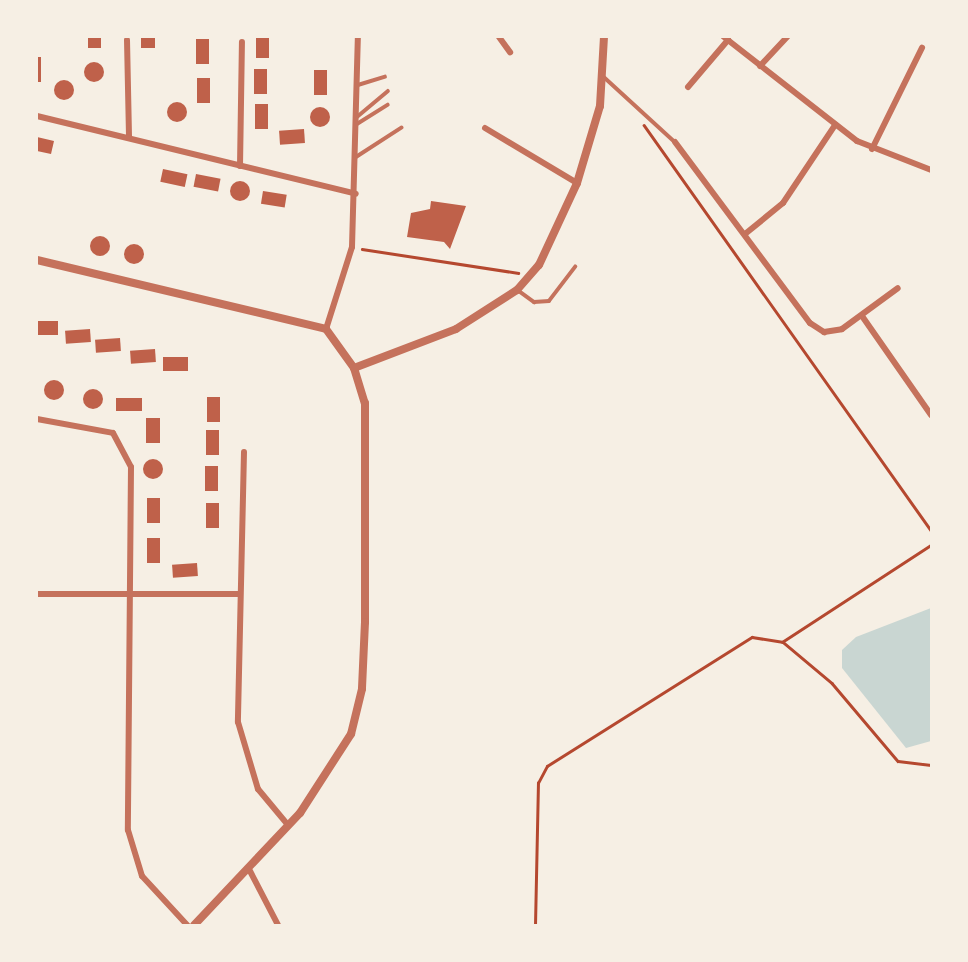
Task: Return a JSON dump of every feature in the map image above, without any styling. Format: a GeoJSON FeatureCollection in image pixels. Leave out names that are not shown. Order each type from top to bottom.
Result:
{"type":"FeatureCollection","features":[{"type":"Feature","properties":{"kind":"street"},"geometry":{"type":"LineString","coordinates":[[326,329],[352,247],[356,194],[358,37]]}},
{"type":"Feature","properties":{"kind":"street"},"geometry":{"type":"LineString","coordinates":[[499,37],[510,52]]}},
{"type":"Feature","properties":{"kind":"street"},"geometry":{"type":"LineString","coordinates":[[354,368],[456,329],[517,290],[530,274],[576,183],[603,76],[604,37]]}},
{"type":"Feature","properties":{"kind":"street"},"geometry":{"type":"LineString","coordinates":[[760,66],[787,37]]}},
{"type":"Feature","properties":{"kind":"street"},"geometry":{"type":"LineString","coordinates":[[688,88],[726,38],[835,125],[872,149],[931,170]]}},
{"type":"Feature","properties":{"kind":"street"},"geometry":{"type":"LineString","coordinates":[[127,40],[130,136]]}},
{"type":"Feature","properties":{"kind":"street"},"geometry":{"type":"LineString","coordinates":[[240,166],[242,42]]}},
{"type":"Feature","properties":{"kind":"street"},"geometry":{"type":"LineString","coordinates":[[872,149],[922,48]]}},
{"type":"Feature","properties":{"kind":"street"},"geometry":{"type":"LineString","coordinates":[[37,116],[130,136],[356,194]]}},
{"type":"Feature","properties":{"kind":"street"},"geometry":{"type":"LineString","coordinates":[[745,234],[783,203],[835,125]]}},
{"type":"Feature","properties":{"kind":"street"},"geometry":{"type":"LineString","coordinates":[[485,128],[576,183]]}},
{"type":"Feature","properties":{"kind":"street"},"geometry":{"type":"LineString","coordinates":[[675,142],[810,323],[824,332],[862,316],[898,288]]}},
{"type":"Feature","properties":{"kind":"street"},"geometry":{"type":"LineString","coordinates":[[37,260],[326,329],[354,368],[365,403],[362,689],[337,764],[250,871],[194,925]]}},
{"type":"Feature","properties":{"kind":"street"},"geometry":{"type":"LineString","coordinates":[[862,316],[931,415]]}},
{"type":"Feature","properties":{"kind":"street"},"geometry":{"type":"LineString","coordinates":[[37,419],[113,433],[125,447],[131,467],[128,830],[142,876],[187,925]]}},
{"type":"Feature","properties":{"kind":"street"},"geometry":{"type":"LineString","coordinates":[[244,452],[238,594],[237,722],[258,789],[288,825]]}},
{"type":"Feature","properties":{"kind":"street"},"geometry":{"type":"LineString","coordinates":[[37,594],[238,594]]}},
{"type":"Feature","properties":{"kind":"street"},"geometry":{"type":"LineString","coordinates":[[250,871],[278,925]]}},
{"type":"Feature","properties":{"kind":"lane"},"geometry":{"type":"LineString","coordinates":[[603,76],[631,105],[675,142]]}},
{"type":"Feature","properties":{"kind":"lane"},"geometry":{"type":"LineString","coordinates":[[358,85],[385,77]]}},
{"type":"Feature","properties":{"kind":"lane"},"geometry":{"type":"LineString","coordinates":[[357,120],[388,91]]}},
{"type":"Feature","properties":{"kind":"lane"},"geometry":{"type":"LineString","coordinates":[[357,120],[387,105]]}},
{"type":"Feature","properties":{"kind":"lane"},"geometry":{"type":"LineString","coordinates":[[356,157],[401,128]]}},
{"type":"Feature","properties":{"kind":"lane"},"geometry":{"type":"LineString","coordinates":[[517,290],[534,302],[549,301],[575,267]]}},
{"type":"Feature","properties":{"kind":"path"},"geometry":{"type":"LineString","coordinates":[[631,105],[931,531]]}},
{"type":"Feature","properties":{"kind":"path"},"geometry":{"type":"LineString","coordinates":[[352,247],[530,274]]}},
{"type":"Feature","properties":{"kind":"path"},"geometry":{"type":"LineString","coordinates":[[783,642],[931,545]]}},
{"type":"Feature","properties":{"kind":"path"},"geometry":{"type":"LineString","coordinates":[[535,925],[538,783],[547,766],[752,637],[783,642],[832,683],[898,761],[931,765]]}},
{"type":"Feature","properties":{"kind":"shaded area"},"geometry":{"type":"Polygon","coordinates":[[[931,608],[931,741],[906,748],[842,668],[842,650],[856,637],[931,608]]]}},
{"type":"Feature","properties":{"kind":"building"},"geometry":{"type":"Polygon","coordinates":[[[88,37],[101,37],[101,48],[88,48],[88,37]]]}},
{"type":"Feature","properties":{"kind":"building"},"geometry":{"type":"Polygon","coordinates":[[[141,37],[155,37],[155,48],[141,48],[141,37]]]}},
{"type":"Feature","properties":{"kind":"building"},"geometry":{"type":"Polygon","coordinates":[[[256,37],[269,37],[269,58],[256,58],[256,37]]]}},
{"type":"Feature","properties":{"kind":"building"},"geometry":{"type":"Polygon","coordinates":[[[196,39],[209,39],[209,64],[196,64],[196,39]]]}},
{"type":"Feature","properties":{"kind":"building"},"geometry":{"type":"Polygon","coordinates":[[[37,57],[41,57],[41,82],[37,82],[37,57]]]}},
{"type":"Feature","properties":{"kind":"building"},"geometry":{"type":"Polygon","coordinates":[[[94,62],[101,65],[104,72],[101,79],[94,82],[87,79],[84,72],[87,65],[94,62]]]}},
{"type":"Feature","properties":{"kind":"building"},"geometry":{"type":"Polygon","coordinates":[[[254,69],[267,69],[267,94],[254,94],[254,69]]]}},
{"type":"Feature","properties":{"kind":"building"},"geometry":{"type":"Polygon","coordinates":[[[314,70],[327,70],[327,95],[314,95],[314,70]]]}},
{"type":"Feature","properties":{"kind":"building"},"geometry":{"type":"Polygon","coordinates":[[[197,78],[210,78],[210,103],[197,103],[197,78]]]}},
{"type":"Feature","properties":{"kind":"building"},"geometry":{"type":"Polygon","coordinates":[[[64,80],[71,83],[74,90],[71,97],[64,100],[57,97],[54,90],[57,83],[64,80]]]}},
{"type":"Feature","properties":{"kind":"building"},"geometry":{"type":"Polygon","coordinates":[[[177,102],[184,105],[187,112],[184,119],[177,122],[170,119],[167,112],[170,105],[177,102]]]}},
{"type":"Feature","properties":{"kind":"building"},"geometry":{"type":"Polygon","coordinates":[[[255,104],[268,104],[268,129],[255,129],[255,104]]]}},
{"type":"Feature","properties":{"kind":"building"},"geometry":{"type":"Polygon","coordinates":[[[320,107],[327,110],[330,117],[327,124],[320,127],[313,124],[310,117],[313,110],[320,107]]]}},
{"type":"Feature","properties":{"kind":"building"},"geometry":{"type":"Polygon","coordinates":[[[304,129],[305,143],[280,145],[279,131],[304,129]]]}},
{"type":"Feature","properties":{"kind":"building"},"geometry":{"type":"Polygon","coordinates":[[[37,137],[54,141],[51,154],[37,151],[37,137]]]}},
{"type":"Feature","properties":{"kind":"building"},"geometry":{"type":"Polygon","coordinates":[[[163,169],[187,174],[185,187],[160,182],[163,169]]]}},
{"type":"Feature","properties":{"kind":"building"},"geometry":{"type":"Polygon","coordinates":[[[196,174],[221,179],[218,192],[194,187],[196,174]]]}},
{"type":"Feature","properties":{"kind":"building"},"geometry":{"type":"Polygon","coordinates":[[[240,181],[247,184],[250,191],[247,198],[240,201],[233,198],[230,191],[233,184],[240,181]]]}},
{"type":"Feature","properties":{"kind":"building"},"geometry":{"type":"Polygon","coordinates":[[[263,191],[287,195],[285,208],[261,204],[263,191]]]}},
{"type":"Feature","properties":{"kind":"building"},"geometry":{"type":"Polygon","coordinates":[[[431,201],[466,206],[450,249],[444,242],[407,237],[411,213],[430,209],[431,201]]]}},
{"type":"Feature","properties":{"kind":"building"},"geometry":{"type":"Polygon","coordinates":[[[100,236],[107,239],[110,246],[107,253],[100,256],[93,253],[90,246],[93,239],[100,236]]]}},
{"type":"Feature","properties":{"kind":"building"},"geometry":{"type":"Polygon","coordinates":[[[134,244],[141,247],[144,254],[141,261],[134,264],[127,261],[124,254],[127,247],[134,244]]]}},
{"type":"Feature","properties":{"kind":"building"},"geometry":{"type":"Polygon","coordinates":[[[37,321],[58,321],[58,335],[37,335],[37,321]]]}},
{"type":"Feature","properties":{"kind":"building"},"geometry":{"type":"Polygon","coordinates":[[[90,329],[91,342],[66,344],[65,331],[90,329]]]}},
{"type":"Feature","properties":{"kind":"building"},"geometry":{"type":"Polygon","coordinates":[[[120,338],[121,351],[96,353],[95,340],[120,338]]]}},
{"type":"Feature","properties":{"kind":"building"},"geometry":{"type":"Polygon","coordinates":[[[155,349],[156,362],[131,364],[130,351],[155,349]]]}},
{"type":"Feature","properties":{"kind":"building"},"geometry":{"type":"Polygon","coordinates":[[[163,357],[188,357],[188,371],[163,371],[163,357]]]}},
{"type":"Feature","properties":{"kind":"building"},"geometry":{"type":"Polygon","coordinates":[[[54,380],[61,383],[64,390],[61,397],[54,400],[47,397],[44,390],[47,383],[54,380]]]}},
{"type":"Feature","properties":{"kind":"building"},"geometry":{"type":"Polygon","coordinates":[[[93,389],[100,392],[103,399],[100,406],[93,409],[86,406],[83,399],[86,392],[93,389]]]}},
{"type":"Feature","properties":{"kind":"building"},"geometry":{"type":"Polygon","coordinates":[[[207,397],[220,397],[220,422],[207,422],[207,397]]]}},
{"type":"Feature","properties":{"kind":"building"},"geometry":{"type":"Polygon","coordinates":[[[116,398],[142,398],[142,411],[116,411],[116,398]]]}},
{"type":"Feature","properties":{"kind":"building"},"geometry":{"type":"Polygon","coordinates":[[[146,418],[160,418],[160,443],[146,443],[146,418]]]}},
{"type":"Feature","properties":{"kind":"building"},"geometry":{"type":"Polygon","coordinates":[[[206,430],[219,430],[219,455],[206,455],[206,430]]]}},
{"type":"Feature","properties":{"kind":"building"},"geometry":{"type":"Polygon","coordinates":[[[153,459],[160,462],[163,469],[160,476],[153,479],[146,476],[143,469],[146,462],[153,459]]]}},
{"type":"Feature","properties":{"kind":"building"},"geometry":{"type":"Polygon","coordinates":[[[205,466],[218,466],[218,491],[205,491],[205,466]]]}},
{"type":"Feature","properties":{"kind":"building"},"geometry":{"type":"Polygon","coordinates":[[[147,498],[160,498],[160,523],[147,523],[147,498]]]}},
{"type":"Feature","properties":{"kind":"building"},"geometry":{"type":"Polygon","coordinates":[[[206,503],[219,503],[219,528],[206,528],[206,503]]]}},
{"type":"Feature","properties":{"kind":"building"},"geometry":{"type":"Polygon","coordinates":[[[147,538],[160,538],[160,563],[147,563],[147,538]]]}},
{"type":"Feature","properties":{"kind":"building"},"geometry":{"type":"Polygon","coordinates":[[[197,563],[198,576],[173,578],[172,565],[197,563]]]}}]}
